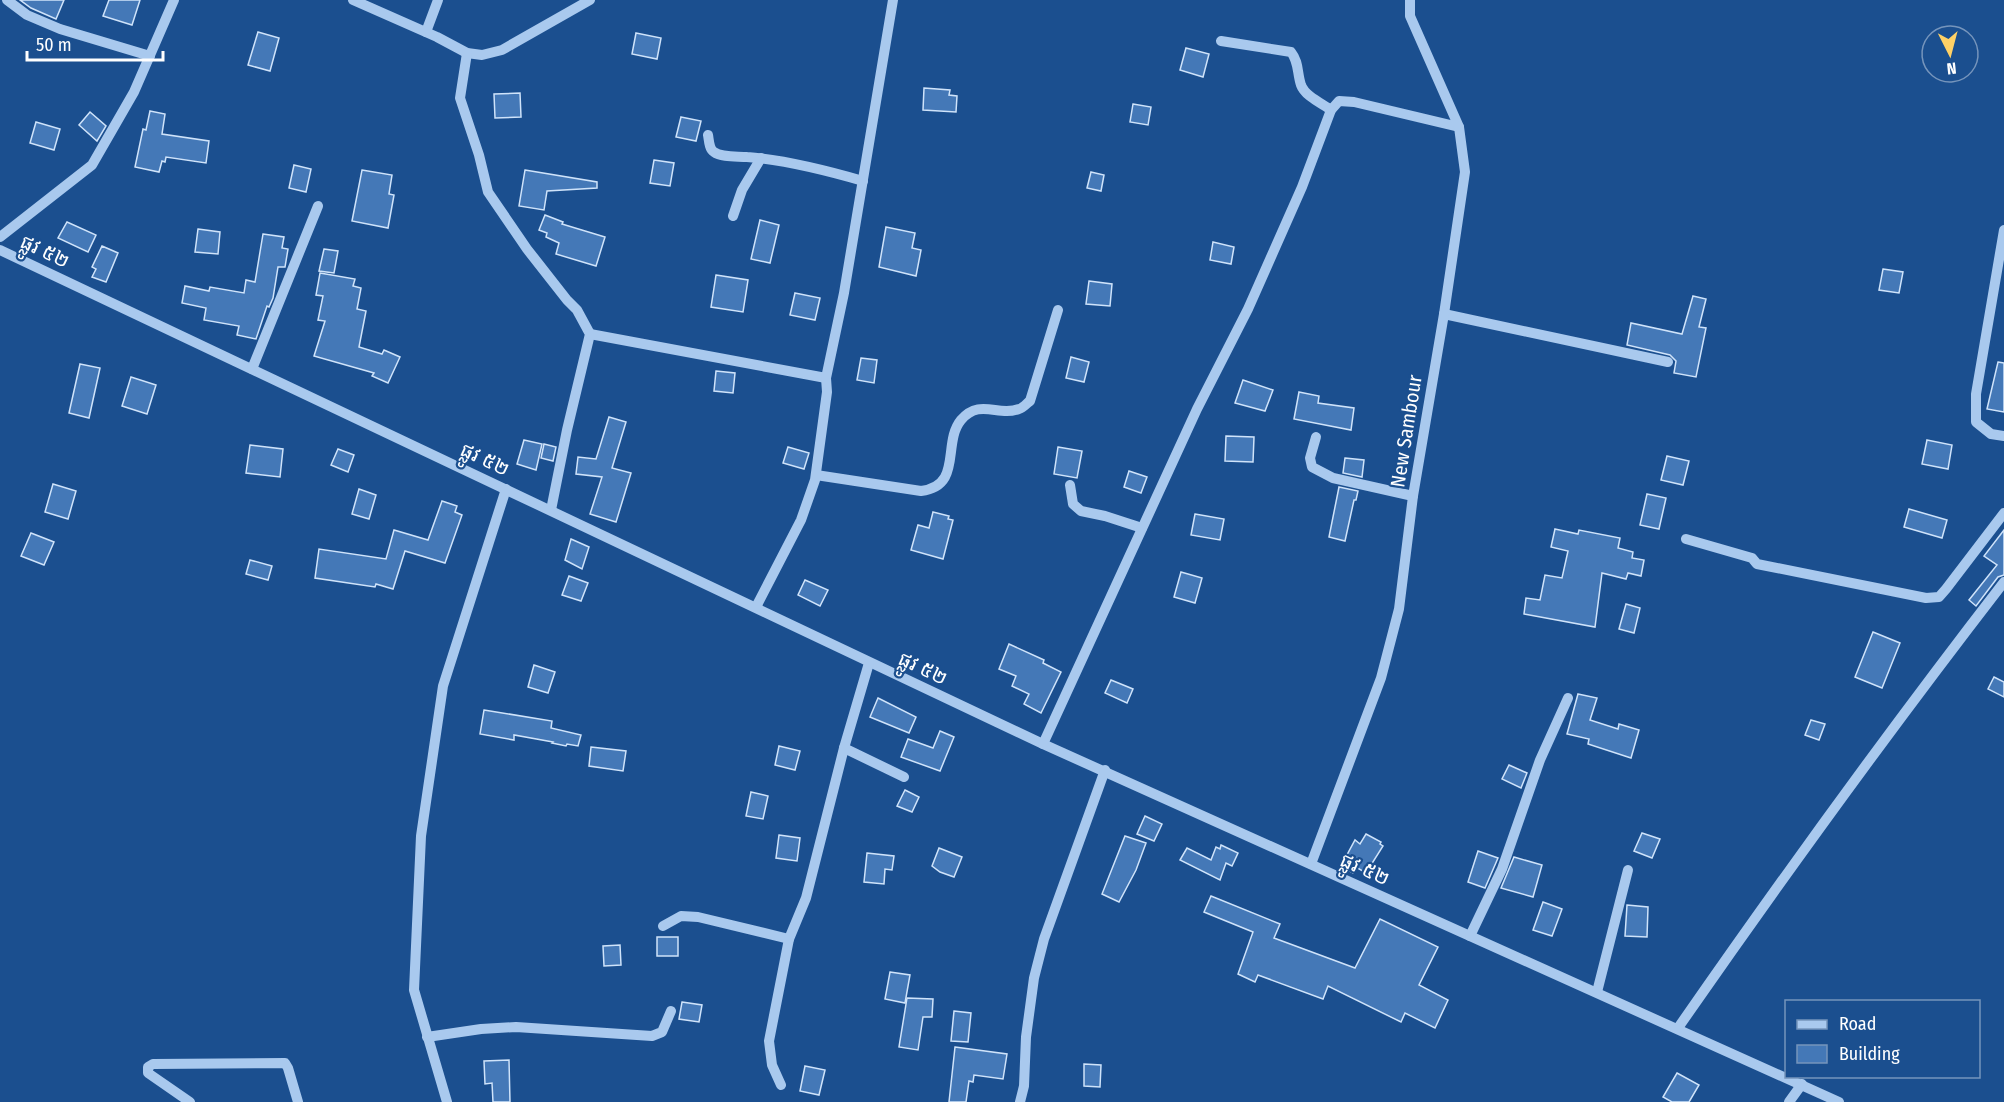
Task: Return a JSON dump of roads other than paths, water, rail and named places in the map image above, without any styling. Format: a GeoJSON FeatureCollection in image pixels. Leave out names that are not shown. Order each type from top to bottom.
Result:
{"type":"FeatureCollection","features":[{"type":"Feature","properties":{"kind":"street"},"geometry":{"type":"LineString","coordinates":[[7,0],[27,15],[60,29],[150,56]]}},
{"type":"Feature","properties":{"kind":"street"},"geometry":{"type":"LineString","coordinates":[[0,237],[92,165],[134,92],[174,0]]}},
{"type":"Feature","properties":{"kind":"street"},"geometry":{"type":"LineString","coordinates":[[353,0],[467,53],[482,55],[502,50],[590,0]]}},
{"type":"Feature","properties":{"kind":"street"},"geometry":{"type":"LineString","coordinates":[[426,32],[438,0]]}},
{"type":"Feature","properties":{"kind":"street"},"geometry":{"type":"LineString","coordinates":[[756,607],[801,519],[816,475],[827,392],[826,378],[844,293],[893,0]]}},
{"type":"Feature","properties":{"kind":"street","name":"New Sambour"},"geometry":{"type":"LineString","coordinates":[[1311,864],[1381,678],[1399,609],[1413,496],[1465,172],[1459,128],[1410,16],[1410,0]]}},
{"type":"Feature","properties":{"kind":"street"},"geometry":{"type":"LineString","coordinates":[[1221,41],[1291,52],[1296,58],[1301,85],[1307,94],[1331,110]]}},
{"type":"Feature","properties":{"kind":"street"},"geometry":{"type":"LineString","coordinates":[[467,53],[460,98],[479,155],[488,192],[527,249],[577,310],[590,334],[551,510]]}},
{"type":"Feature","properties":{"kind":"street"},"geometry":{"type":"LineString","coordinates":[[1043,744],[1197,409],[1248,309],[1302,187],[1331,110],[1339,101],[1354,102],[1459,128]]}},
{"type":"Feature","properties":{"kind":"street"},"geometry":{"type":"LineString","coordinates":[[708,135],[714,152],[723,155],[761,158],[862,181]]}},
{"type":"Feature","properties":{"kind":"street"},"geometry":{"type":"LineString","coordinates":[[733,216],[742,190],[761,158]]}},
{"type":"Feature","properties":{"kind":"street"},"geometry":{"type":"LineString","coordinates":[[252,369],[318,206]]}},
{"type":"Feature","properties":{"kind":"street"},"geometry":{"type":"LineString","coordinates":[[2004,230],[1976,394],[1976,422],[1991,434],[2004,436]]}},
{"type":"Feature","properties":{"kind":"street","name":"ផ្លូវ ៥២"},"geometry":{"type":"LineString","coordinates":[[0,251],[1043,744],[1785,1076]]}},
{"type":"Feature","properties":{"kind":"street"},"geometry":{"type":"LineString","coordinates":[[816,475],[921,491],[937,487],[945,479],[959,422],[969,412],[980,408],[1006,411],[1020,409],[1030,401],[1058,310]]}},
{"type":"Feature","properties":{"kind":"street"},"geometry":{"type":"LineString","coordinates":[[1444,314],[1668,362]]}},
{"type":"Feature","properties":{"kind":"street"},"geometry":{"type":"LineString","coordinates":[[590,334],[826,378]]}},
{"type":"Feature","properties":{"kind":"street"},"geometry":{"type":"LineString","coordinates":[[1316,437],[1310,458],[1312,467],[1333,478],[1413,496]]}},
{"type":"Feature","properties":{"kind":"street"},"geometry":{"type":"LineString","coordinates":[[1070,485],[1073,504],[1081,511],[1142,528]]}},
{"type":"Feature","properties":{"kind":"street"},"geometry":{"type":"LineString","coordinates":[[447,1102],[414,990],[422,825],[443,686],[506,489]]}},
{"type":"Feature","properties":{"kind":"street"},"geometry":{"type":"LineString","coordinates":[[1686,539],[1752,558],[1757,564],[1926,598],[1939,597],[2004,513]]}},
{"type":"Feature","properties":{"kind":"street"},"geometry":{"type":"LineString","coordinates":[[1677,1028],[1869,760],[2004,582]]}},
{"type":"Feature","properties":{"kind":"street"},"geometry":{"type":"LineString","coordinates":[[781,1085],[772,1065],[769,1041],[789,939],[806,898],[844,748],[869,663]]}},
{"type":"Feature","properties":{"kind":"street"},"geometry":{"type":"LineString","coordinates":[[1470,936],[1502,869],[1540,760],[1568,698]]}},
{"type":"Feature","properties":{"kind":"street"},"geometry":{"type":"LineString","coordinates":[[844,748],[904,777]]}},
{"type":"Feature","properties":{"kind":"street"},"geometry":{"type":"LineString","coordinates":[[1020,1102],[1024,1086],[1026,1037],[1034,978],[1044,939],[1105,770]]}},
{"type":"Feature","properties":{"kind":"street"},"geometry":{"type":"LineString","coordinates":[[1597,992],[1628,870]]}},
{"type":"Feature","properties":{"kind":"street"},"geometry":{"type":"LineString","coordinates":[[663,926],[681,916],[698,917],[789,939]]}},
{"type":"Feature","properties":{"kind":"street"},"geometry":{"type":"LineString","coordinates":[[428,1037],[481,1029],[516,1027],[652,1036],[662,1032],[671,1011]]}},
{"type":"Feature","properties":{"kind":"street"},"geometry":{"type":"LineString","coordinates":[[190,1102],[148,1073],[148,1067],[153,1064],[285,1063],[298,1102]]}},
{"type":"Feature","properties":{"kind":"street","name":"ផ្លូវ ៥២"},"geometry":{"type":"LineString","coordinates":[[1789,1078],[1839,1102]]}},
{"type":"Feature","properties":{"kind":"street"},"geometry":{"type":"LineString","coordinates":[[1790,1102],[1802,1084]]}}]}
